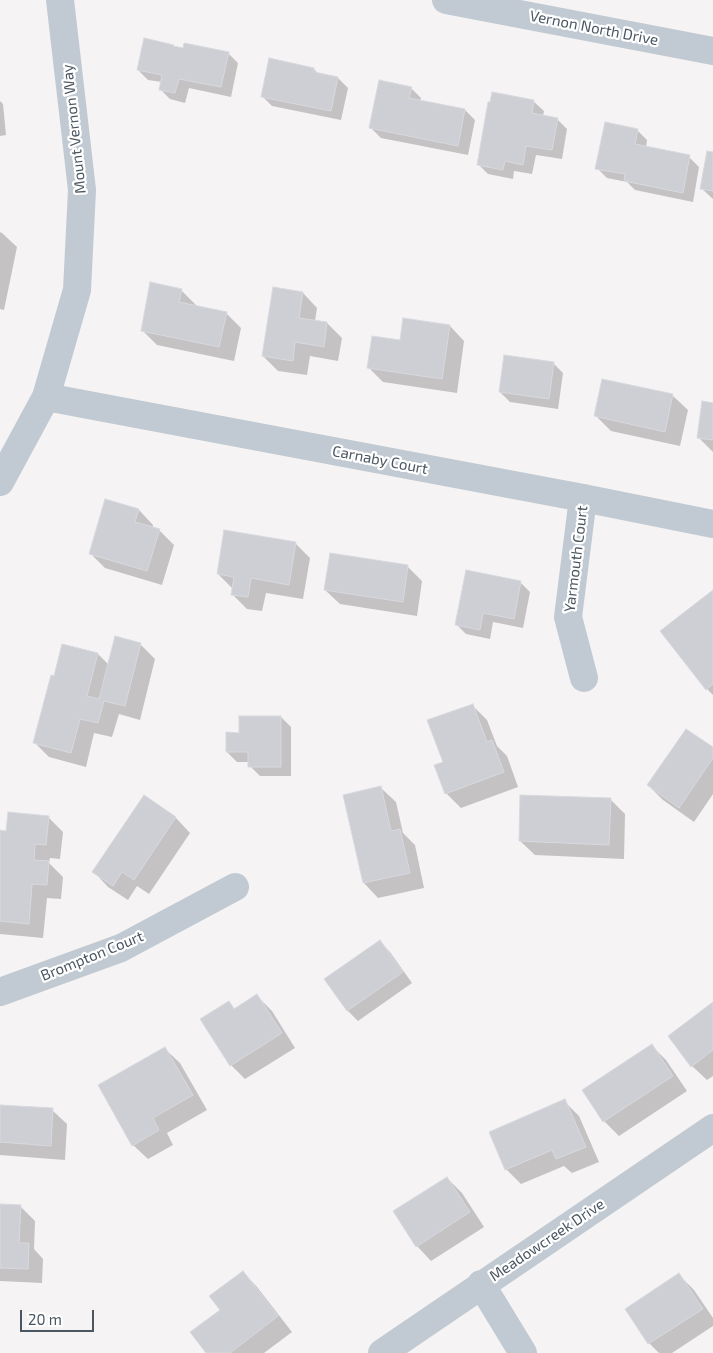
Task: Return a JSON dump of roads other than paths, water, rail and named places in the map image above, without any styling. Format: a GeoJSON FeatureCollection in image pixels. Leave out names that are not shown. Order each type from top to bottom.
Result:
{"type":"FeatureCollection","features":[{"type":"Feature","properties":{"kind":"street","name":"Mount Vernon Way"},"geometry":{"type":"LineString","coordinates":[[0,482],[46,397],[77,290],[82,190],[60,0]]}},
{"type":"Feature","properties":{"kind":"street","name":"Vernon North Drive"},"geometry":{"type":"LineString","coordinates":[[446,0],[713,51]]}},
{"type":"Feature","properties":{"kind":"street","name":"Carnaby Court"},"geometry":{"type":"LineString","coordinates":[[46,397],[713,524]]}},
{"type":"Feature","properties":{"kind":"street","name":"Yarmouth Court"},"geometry":{"type":"LineString","coordinates":[[583,498],[568,617],[584,678]]}},
{"type":"Feature","properties":{"kind":"street","name":"Brompton Court"},"geometry":{"type":"LineString","coordinates":[[0,992],[121,948],[235,887]]}},
{"type":"Feature","properties":{"kind":"street","name":"Meadowcreek Drive"},"geometry":{"type":"LineString","coordinates":[[382,1353],[713,1128]]}},
{"type":"Feature","properties":{"kind":"street"},"geometry":{"type":"LineString","coordinates":[[481,1284],[523,1353]]}}]}
